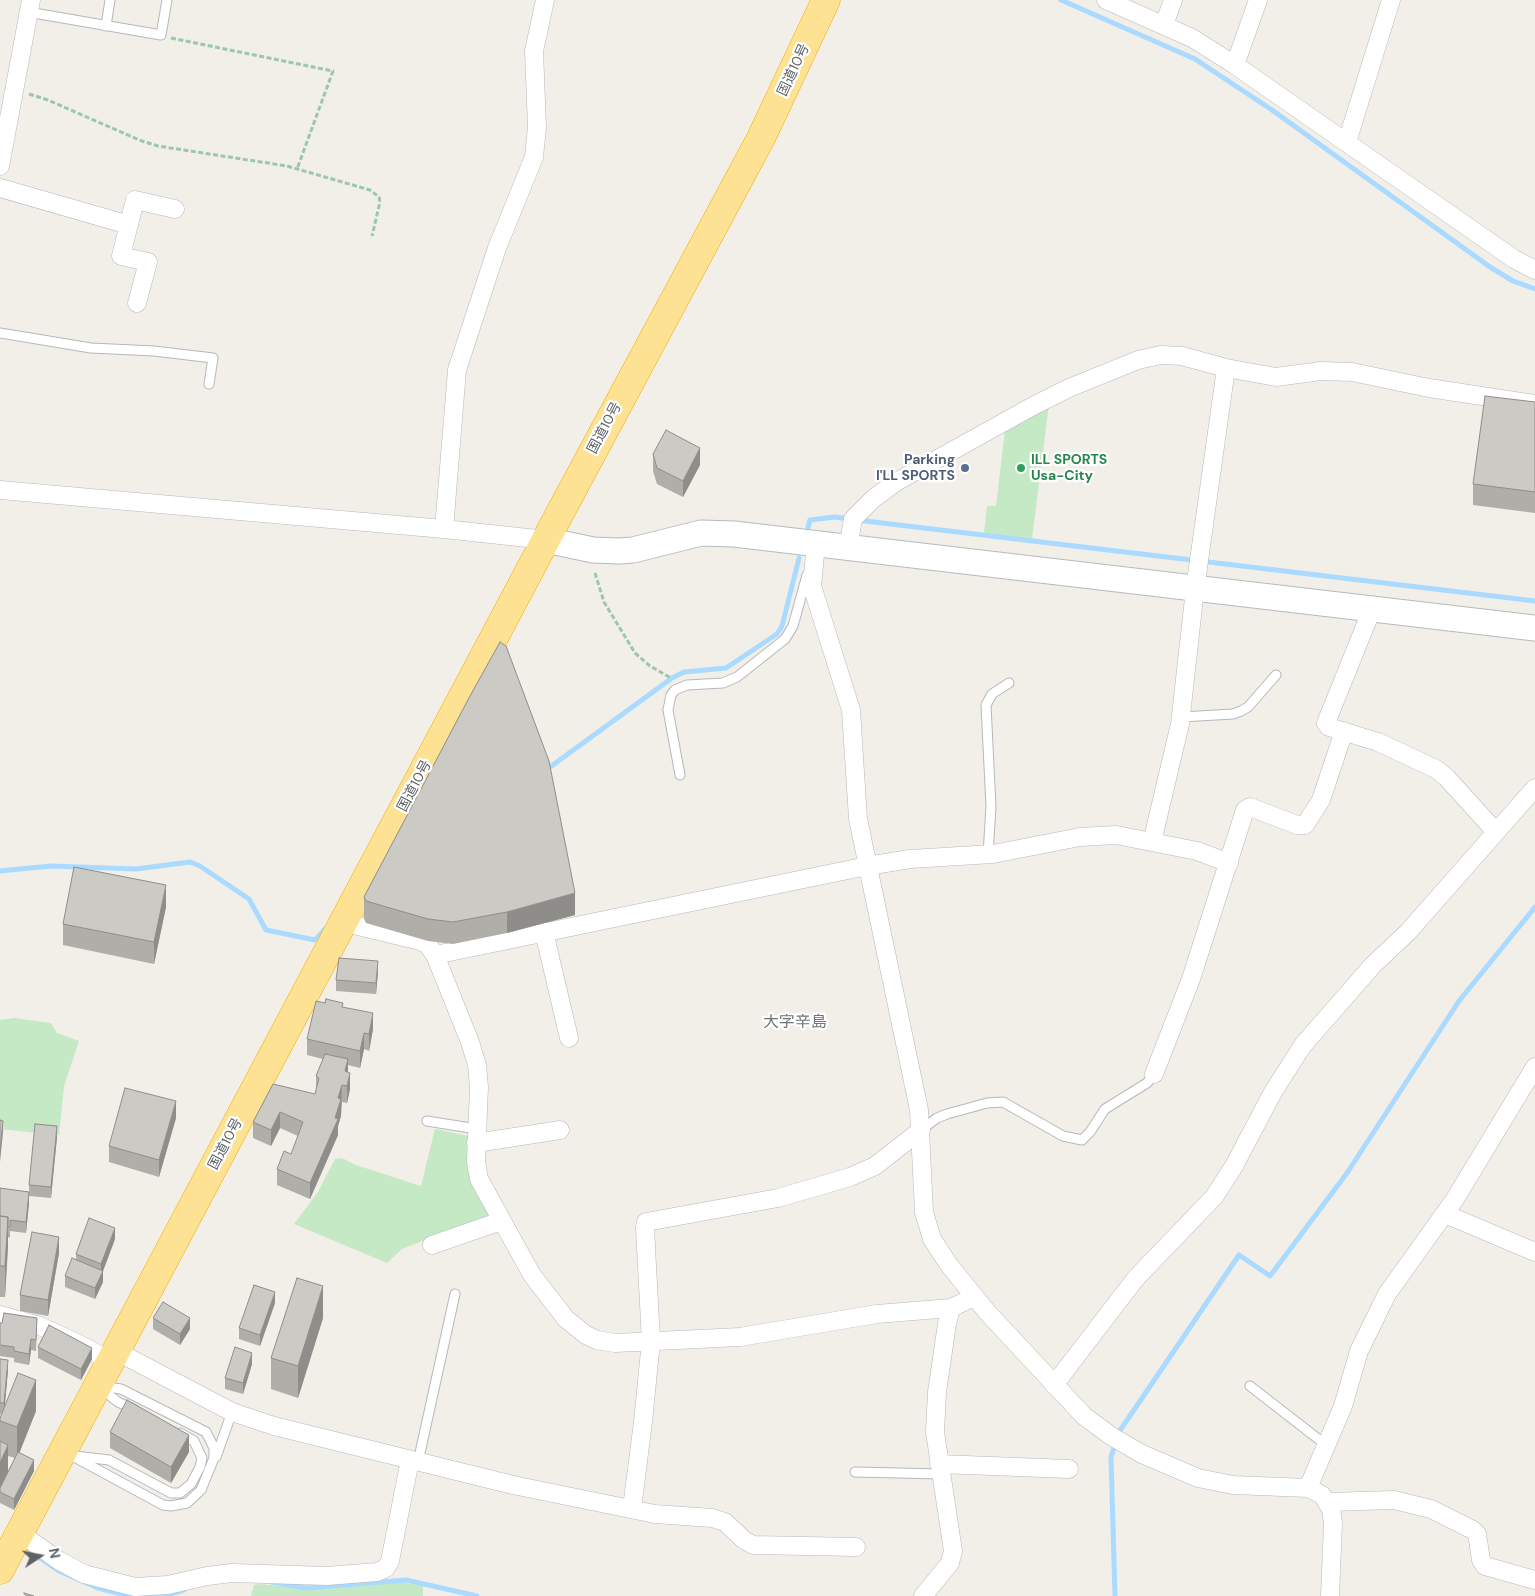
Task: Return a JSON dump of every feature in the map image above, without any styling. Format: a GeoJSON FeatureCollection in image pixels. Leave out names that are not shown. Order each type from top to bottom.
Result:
{"type":"FeatureCollection","features":[{"type":"Feature","properties":{"kind":"highway","name":"国道10号"},"geometry":{"type":"LineString","coordinates":[[0,1570],[68,1454],[113,1356],[761,138],[826,0]]}},
{"type":"Feature","properties":{"kind":"street"},"geometry":{"type":"LineString","coordinates":[[444,529],[457,370],[497,248],[534,156],[537,127],[534,59],[545,0]]}},
{"type":"Feature","properties":{"kind":"street"},"geometry":{"type":"LineString","coordinates":[[1106,0],[1192,38],[1235,65],[1514,259],[1535,270]]}},
{"type":"Feature","properties":{"kind":"street"},"geometry":{"type":"LineString","coordinates":[[1164,25],[1173,0]]}},
{"type":"Feature","properties":{"kind":"street"},"geometry":{"type":"LineString","coordinates":[[1235,65],[1258,0]]}},
{"type":"Feature","properties":{"kind":"street"},"geometry":{"type":"LineString","coordinates":[[1347,142],[1391,0]]}},
{"type":"Feature","properties":{"kind":"street"},"geometry":{"type":"LineString","coordinates":[[0,166],[30,6]]}},
{"type":"Feature","properties":{"kind":"street"},"geometry":{"type":"LineString","coordinates":[[0,188],[129,226]]}},
{"type":"Feature","properties":{"kind":"street"},"geometry":{"type":"LineString","coordinates":[[138,303],[148,262],[121,256],[135,200],[175,209]]}},
{"type":"Feature","properties":{"kind":"street"},"geometry":{"type":"LineString","coordinates":[[848,548],[853,519],[873,499],[896,482],[1032,406],[1069,388],[1138,360],[1161,355],[1182,356],[1226,368],[1276,376],[1321,371],[1352,372],[1429,388],[1535,404]]}},
{"type":"Feature","properties":{"kind":"street"},"geometry":{"type":"LineString","coordinates":[[1152,842],[1181,717],[1195,589],[1226,368]]}},
{"type":"Feature","properties":{"kind":"street"},"geometry":{"type":"LineString","coordinates":[[0,490],[444,529],[546,540],[606,551],[632,550],[701,533],[734,534],[1535,628]]}},
{"type":"Feature","properties":{"kind":"street"},"geometry":{"type":"LineString","coordinates":[[816,544],[812,586],[851,710],[856,803],[867,866],[915,1089],[921,1130],[924,1212],[928,1230],[940,1252],[974,1297],[1084,1416],[1110,1436],[1181,1472],[1233,1485],[1308,1488],[1316,1490],[1328,1502],[1333,1523],[1330,1596]]}},
{"type":"Feature","properties":{"kind":"street"},"geometry":{"type":"LineString","coordinates":[[1372,610],[1326,723],[1329,727],[1378,742],[1436,769],[1447,778],[1496,832]]}},
{"type":"Feature","properties":{"kind":"street"},"geometry":{"type":"LineString","coordinates":[[1154,1074],[1180,1011],[1245,810],[1248,807],[1280,816],[1297,825],[1305,825],[1309,822],[1328,784],[1344,731]]}},
{"type":"Feature","properties":{"kind":"street"},"geometry":{"type":"LineString","coordinates":[[1054,1385],[1136,1278],[1214,1197],[1234,1166],[1272,1092],[1303,1045],[1373,965],[1408,932],[1535,788]]}},
{"type":"Feature","properties":{"kind":"street"},"geometry":{"type":"LineString","coordinates":[[435,955],[867,866],[910,859],[988,854],[1090,836],[1116,835],[1197,851],[1229,863]]}},
{"type":"Feature","properties":{"kind":"street"},"geometry":{"type":"LineString","coordinates":[[343,923],[420,940],[428,945],[435,955],[470,1042],[477,1065],[480,1087],[476,1167],[479,1179],[532,1275],[562,1314],[579,1331],[604,1342],[756,1336],[877,1314],[951,1308],[974,1297]]}},
{"type":"Feature","properties":{"kind":"street"},"geometry":{"type":"LineString","coordinates":[[544,932],[569,1038]]}},
{"type":"Feature","properties":{"kind":"street"},"geometry":{"type":"LineString","coordinates":[[1308,1488],[1345,1401],[1359,1351],[1387,1294],[1445,1214],[1535,1067]]}},
{"type":"Feature","properties":{"kind":"street"},"geometry":{"type":"LineString","coordinates":[[477,1136],[560,1130]]}},
{"type":"Feature","properties":{"kind":"street"},"geometry":{"type":"LineString","coordinates":[[632,1508],[651,1341],[646,1222],[778,1198],[850,1177],[875,1166],[921,1130]]}},
{"type":"Feature","properties":{"kind":"street"},"geometry":{"type":"LineString","coordinates":[[1445,1214],[1535,1252]]}},
{"type":"Feature","properties":{"kind":"street"},"geometry":{"type":"LineString","coordinates":[[432,1245],[501,1221]]}},
{"type":"Feature","properties":{"kind":"street"},"geometry":{"type":"LineString","coordinates":[[923,1596],[947,1569],[952,1557],[951,1533],[935,1432],[935,1415],[945,1333],[951,1308]]}},
{"type":"Feature","properties":{"kind":"street"},"geometry":{"type":"LineString","coordinates":[[0,1315],[40,1326],[81,1345],[113,1356],[232,1412],[274,1426],[513,1485],[656,1514],[719,1520],[753,1545],[856,1547]]}},
{"type":"Feature","properties":{"kind":"street"},"geometry":{"type":"LineString","coordinates":[[20,1533],[79,1572],[102,1580],[135,1587],[168,1585],[232,1573],[320,1576],[377,1572],[386,1568],[390,1561],[414,1461]]}},
{"type":"Feature","properties":{"kind":"street"},"geometry":{"type":"LineString","coordinates":[[940,1469],[1069,1469]]}},
{"type":"Feature","properties":{"kind":"street"},"geometry":{"type":"LineString","coordinates":[[1328,1502],[1394,1500],[1431,1509],[1473,1530],[1477,1534],[1481,1560],[1485,1566],[1535,1580]]}},
{"type":"Feature","properties":{"kind":"lane"},"geometry":{"type":"LineString","coordinates":[[106,26],[110,0]]}},
{"type":"Feature","properties":{"kind":"lane"},"geometry":{"type":"LineString","coordinates":[[30,6],[106,26],[161,35],[167,0]]}},
{"type":"Feature","properties":{"kind":"lane"},"geometry":{"type":"LineString","coordinates":[[0,333],[90,348],[154,351],[213,358],[208,384]]}},
{"type":"Feature","properties":{"kind":"lane"},"geometry":{"type":"LineString","coordinates":[[680,775],[668,704],[676,690],[687,685],[718,684],[731,680],[785,640],[792,626],[806,576],[813,570]]}},
{"type":"Feature","properties":{"kind":"lane"},"geometry":{"type":"LineString","coordinates":[[1181,717],[1234,714],[1241,711],[1248,707],[1276,675]]}},
{"type":"Feature","properties":{"kind":"lane"},"geometry":{"type":"LineString","coordinates":[[988,854],[991,808],[986,705],[992,694],[1010,683]]}},
{"type":"Feature","properties":{"kind":"lane"},"geometry":{"type":"LineString","coordinates":[[921,1130],[937,1118],[947,1114],[987,1103],[1003,1102],[1063,1136],[1082,1140],[1090,1132],[1105,1109],[1147,1083],[1154,1074]]}},
{"type":"Feature","properties":{"kind":"lane"},"geometry":{"type":"LineString","coordinates":[[428,1121],[477,1136]]}},
{"type":"Feature","properties":{"kind":"lane"},"geometry":{"type":"LineString","coordinates":[[414,1461],[456,1294]]}},
{"type":"Feature","properties":{"kind":"lane"},"geometry":{"type":"LineString","coordinates":[[98,1386],[118,1402],[143,1415]]}},
{"type":"Feature","properties":{"kind":"lane"},"geometry":{"type":"LineString","coordinates":[[98,1386],[121,1389],[206,1432],[214,1448],[212,1466]]}},
{"type":"Feature","properties":{"kind":"lane"},"geometry":{"type":"LineString","coordinates":[[1250,1386],[1326,1445]]}},
{"type":"Feature","properties":{"kind":"lane"},"geometry":{"type":"LineString","coordinates":[[68,1454],[156,1503],[171,1506],[187,1503],[197,1495],[212,1466],[232,1412]]}},
{"type":"Feature","properties":{"kind":"lane"},"geometry":{"type":"LineString","coordinates":[[68,1454],[109,1460],[170,1493],[180,1493],[193,1481],[200,1466],[201,1454],[194,1442],[168,1428]]}},
{"type":"Feature","properties":{"kind":"lane"},"geometry":{"type":"LineString","coordinates":[[855,1472],[940,1469]]}},
{"type":"Feature","properties":{"kind":"path"},"geometry":{"type":"LineString","coordinates":[[161,35],[333,71],[297,169]]}},
{"type":"Feature","properties":{"kind":"path"},"geometry":{"type":"LineString","coordinates":[[14,91],[48,100],[103,125],[158,146],[297,169],[345,181],[376,193],[380,202],[372,236]]}},
{"type":"Feature","properties":{"kind":"path"},"geometry":{"type":"LineString","coordinates":[[595,573],[604,602],[635,652],[658,672],[687,685]]}},
{"type":"Feature","properties":{"kind":"green space","name":"ILL SPORTS Usa-City"},"geometry":{"type":"Polygon","coordinates":[[[1049,404],[1032,539],[984,533],[987,506],[996,506],[1005,430],[1049,404]]]}},
{"type":"Feature","properties":{"kind":"green space"},"geometry":{"type":"Polygon","coordinates":[[[14,1018],[51,1023],[57,1033],[79,1041],[64,1086],[59,1135],[0,1129],[0,1020],[14,1018]]]}},
{"type":"Feature","properties":{"kind":"green space"},"geometry":{"type":"Polygon","coordinates":[[[435,1129],[469,1136],[482,1202],[489,1215],[402,1249],[387,1263],[294,1224],[318,1192],[335,1159],[342,1158],[356,1165],[421,1186],[435,1129]]]}},
{"type":"Feature","properties":{"kind":"green space"},"geometry":{"type":"Polygon","coordinates":[[[398,1582],[423,1586],[423,1596],[251,1596],[254,1585],[258,1584],[313,1589],[398,1582]]]}},
{"type":"Feature","properties":{"kind":"building"},"geometry":{"type":"Polygon","coordinates":[[[1485,396],[1535,402],[1535,492],[1473,484],[1485,396]]]}},
{"type":"Feature","properties":{"kind":"building"},"geometry":{"type":"Polygon","coordinates":[[[666,430],[700,448],[683,481],[657,468],[653,454],[666,430]]]}},
{"type":"Feature","properties":{"kind":"building"},"geometry":{"type":"Polygon","coordinates":[[[500,642],[506,646],[549,761],[575,893],[507,912],[453,922],[428,919],[366,901],[364,897],[500,642]]]}},
{"type":"Feature","properties":{"kind":"building"},"geometry":{"type":"Polygon","coordinates":[[[74,867],[166,885],[154,942],[63,924],[74,867]]]}},
{"type":"Feature","properties":{"kind":"building"},"geometry":{"type":"Polygon","coordinates":[[[339,958],[378,961],[376,983],[336,980],[339,958]]]}},
{"type":"Feature","properties":{"kind":"building"},"geometry":{"type":"Polygon","coordinates":[[[326,999],[343,1003],[342,1007],[373,1013],[369,1034],[364,1033],[360,1051],[307,1039],[316,1001],[325,1003],[326,999]]]}},
{"type":"Feature","properties":{"kind":"building"},"geometry":{"type":"Polygon","coordinates":[[[325,1054],[348,1059],[345,1071],[350,1073],[347,1086],[342,1085],[338,1098],[341,1099],[335,1118],[338,1119],[310,1183],[277,1169],[284,1151],[291,1154],[303,1122],[280,1112],[271,1130],[253,1122],[273,1084],[315,1094],[319,1078],[316,1076],[325,1054]]]}},
{"type":"Feature","properties":{"kind":"building"},"geometry":{"type":"Polygon","coordinates":[[[125,1088],[176,1101],[159,1160],[109,1146],[125,1088]]]}},
{"type":"Feature","properties":{"kind":"building"},"geometry":{"type":"Polygon","coordinates":[[[0,1120],[3,1121],[0,1151],[0,1120]]]}},
{"type":"Feature","properties":{"kind":"building"},"geometry":{"type":"Polygon","coordinates":[[[35,1124],[57,1126],[51,1187],[29,1185],[35,1124]]]}},
{"type":"Feature","properties":{"kind":"building"},"geometry":{"type":"Polygon","coordinates":[[[0,1188],[29,1192],[26,1222],[10,1220],[10,1227],[8,1227],[8,1217],[0,1216],[0,1188]]]}},
{"type":"Feature","properties":{"kind":"building"},"geometry":{"type":"Polygon","coordinates":[[[0,1216],[8,1217],[5,1266],[0,1266],[0,1216]]]}},
{"type":"Feature","properties":{"kind":"building"},"geometry":{"type":"Polygon","coordinates":[[[89,1218],[115,1228],[101,1264],[76,1254],[89,1218]]]}},
{"type":"Feature","properties":{"kind":"building"},"geometry":{"type":"Polygon","coordinates":[[[32,1232],[59,1237],[48,1300],[20,1295],[32,1232]]]}},
{"type":"Feature","properties":{"kind":"building"},"geometry":{"type":"Polygon","coordinates":[[[72,1258],[103,1271],[95,1288],[65,1276],[72,1258]]]}},
{"type":"Feature","properties":{"kind":"building"},"geometry":{"type":"Polygon","coordinates":[[[297,1278],[323,1286],[298,1366],[271,1358],[297,1278]]]}},
{"type":"Feature","properties":{"kind":"building"},"geometry":{"type":"Polygon","coordinates":[[[254,1285],[275,1292],[260,1335],[239,1328],[254,1285]]]}},
{"type":"Feature","properties":{"kind":"building"},"geometry":{"type":"Polygon","coordinates":[[[163,1302],[190,1318],[180,1334],[153,1318],[163,1302]]]}},
{"type":"Feature","properties":{"kind":"building"},"geometry":{"type":"Polygon","coordinates":[[[4,1313],[37,1318],[36,1340],[31,1339],[29,1354],[14,1351],[14,1347],[0,1345],[0,1323],[2,1323],[4,1313]]]}},
{"type":"Feature","properties":{"kind":"building"},"geometry":{"type":"Polygon","coordinates":[[[49,1325],[92,1348],[81,1369],[38,1347],[49,1325]]]}},
{"type":"Feature","properties":{"kind":"building"},"geometry":{"type":"Polygon","coordinates":[[[235,1347],[252,1353],[243,1383],[225,1378],[235,1347]]]}},
{"type":"Feature","properties":{"kind":"building"},"geometry":{"type":"Polygon","coordinates":[[[0,1359],[8,1360],[4,1403],[0,1403],[0,1359]]]}},
{"type":"Feature","properties":{"kind":"building"},"geometry":{"type":"Polygon","coordinates":[[[18,1373],[36,1380],[17,1427],[0,1421],[0,1418],[18,1373]]]}},
{"type":"Feature","properties":{"kind":"building"},"geometry":{"type":"Polygon","coordinates":[[[127,1400],[189,1435],[171,1467],[110,1432],[127,1400]]]}},
{"type":"Feature","properties":{"kind":"building"},"geometry":{"type":"Polygon","coordinates":[[[0,1441],[8,1445],[0,1463],[0,1441]]]}},
{"type":"Feature","properties":{"kind":"building"},"geometry":{"type":"Polygon","coordinates":[[[18,1452],[34,1460],[14,1499],[0,1492],[0,1488],[18,1452]]]}},
{"type":"Feature","properties":{"kind":"waterway"},"geometry":{"type":"LineString","coordinates":[[1061,0],[1195,59],[1272,110],[1490,267],[1513,281],[1535,289]]}},
{"type":"Feature","properties":{"kind":"waterway"},"geometry":{"type":"LineString","coordinates":[[808,527],[810,520],[835,517],[849,519]]}},
{"type":"Feature","properties":{"kind":"waterway"},"geometry":{"type":"LineString","coordinates":[[857,520],[1535,601]]}},
{"type":"Feature","properties":{"kind":"waterway"},"geometry":{"type":"LineString","coordinates":[[546,770],[672,678],[684,672],[726,668],[777,634],[782,626],[799,558]]}},
{"type":"Feature","properties":{"kind":"waterway"},"geometry":{"type":"LineString","coordinates":[[0,871],[51,866],[136,869],[190,862],[200,866],[249,899],[266,930],[315,940],[327,927]]}},
{"type":"Feature","properties":{"kind":"waterway"},"geometry":{"type":"LineString","coordinates":[[1115,1596],[1111,1457],[1119,1432],[1239,1255],[1270,1276],[1347,1173],[1459,1001],[1535,907]]}},
{"type":"Feature","properties":{"kind":"waterway"},"geometry":{"type":"LineString","coordinates":[[21,1545],[59,1571],[98,1588],[121,1594],[146,1596],[168,1595],[184,1590]]}},
{"type":"Feature","properties":{"kind":"waterway"},"geometry":{"type":"LineString","coordinates":[[271,1582],[306,1588],[406,1580],[477,1596]]}},
{"type":"Feature","properties":{"kind":"place","name":"Parking I'LL SPORTS"},"geometry":{"type":"Point","coordinates":[965,468]}},
{"type":"Feature","properties":{"kind":"place","name":"ILL SPORTS Usa-City"},"geometry":{"type":"Point","coordinates":[1021,468]}},
{"type":"Feature","properties":{"kind":"district","name":"大字辛島"},"geometry":{"type":"Point","coordinates":[795,1023]}}]}
